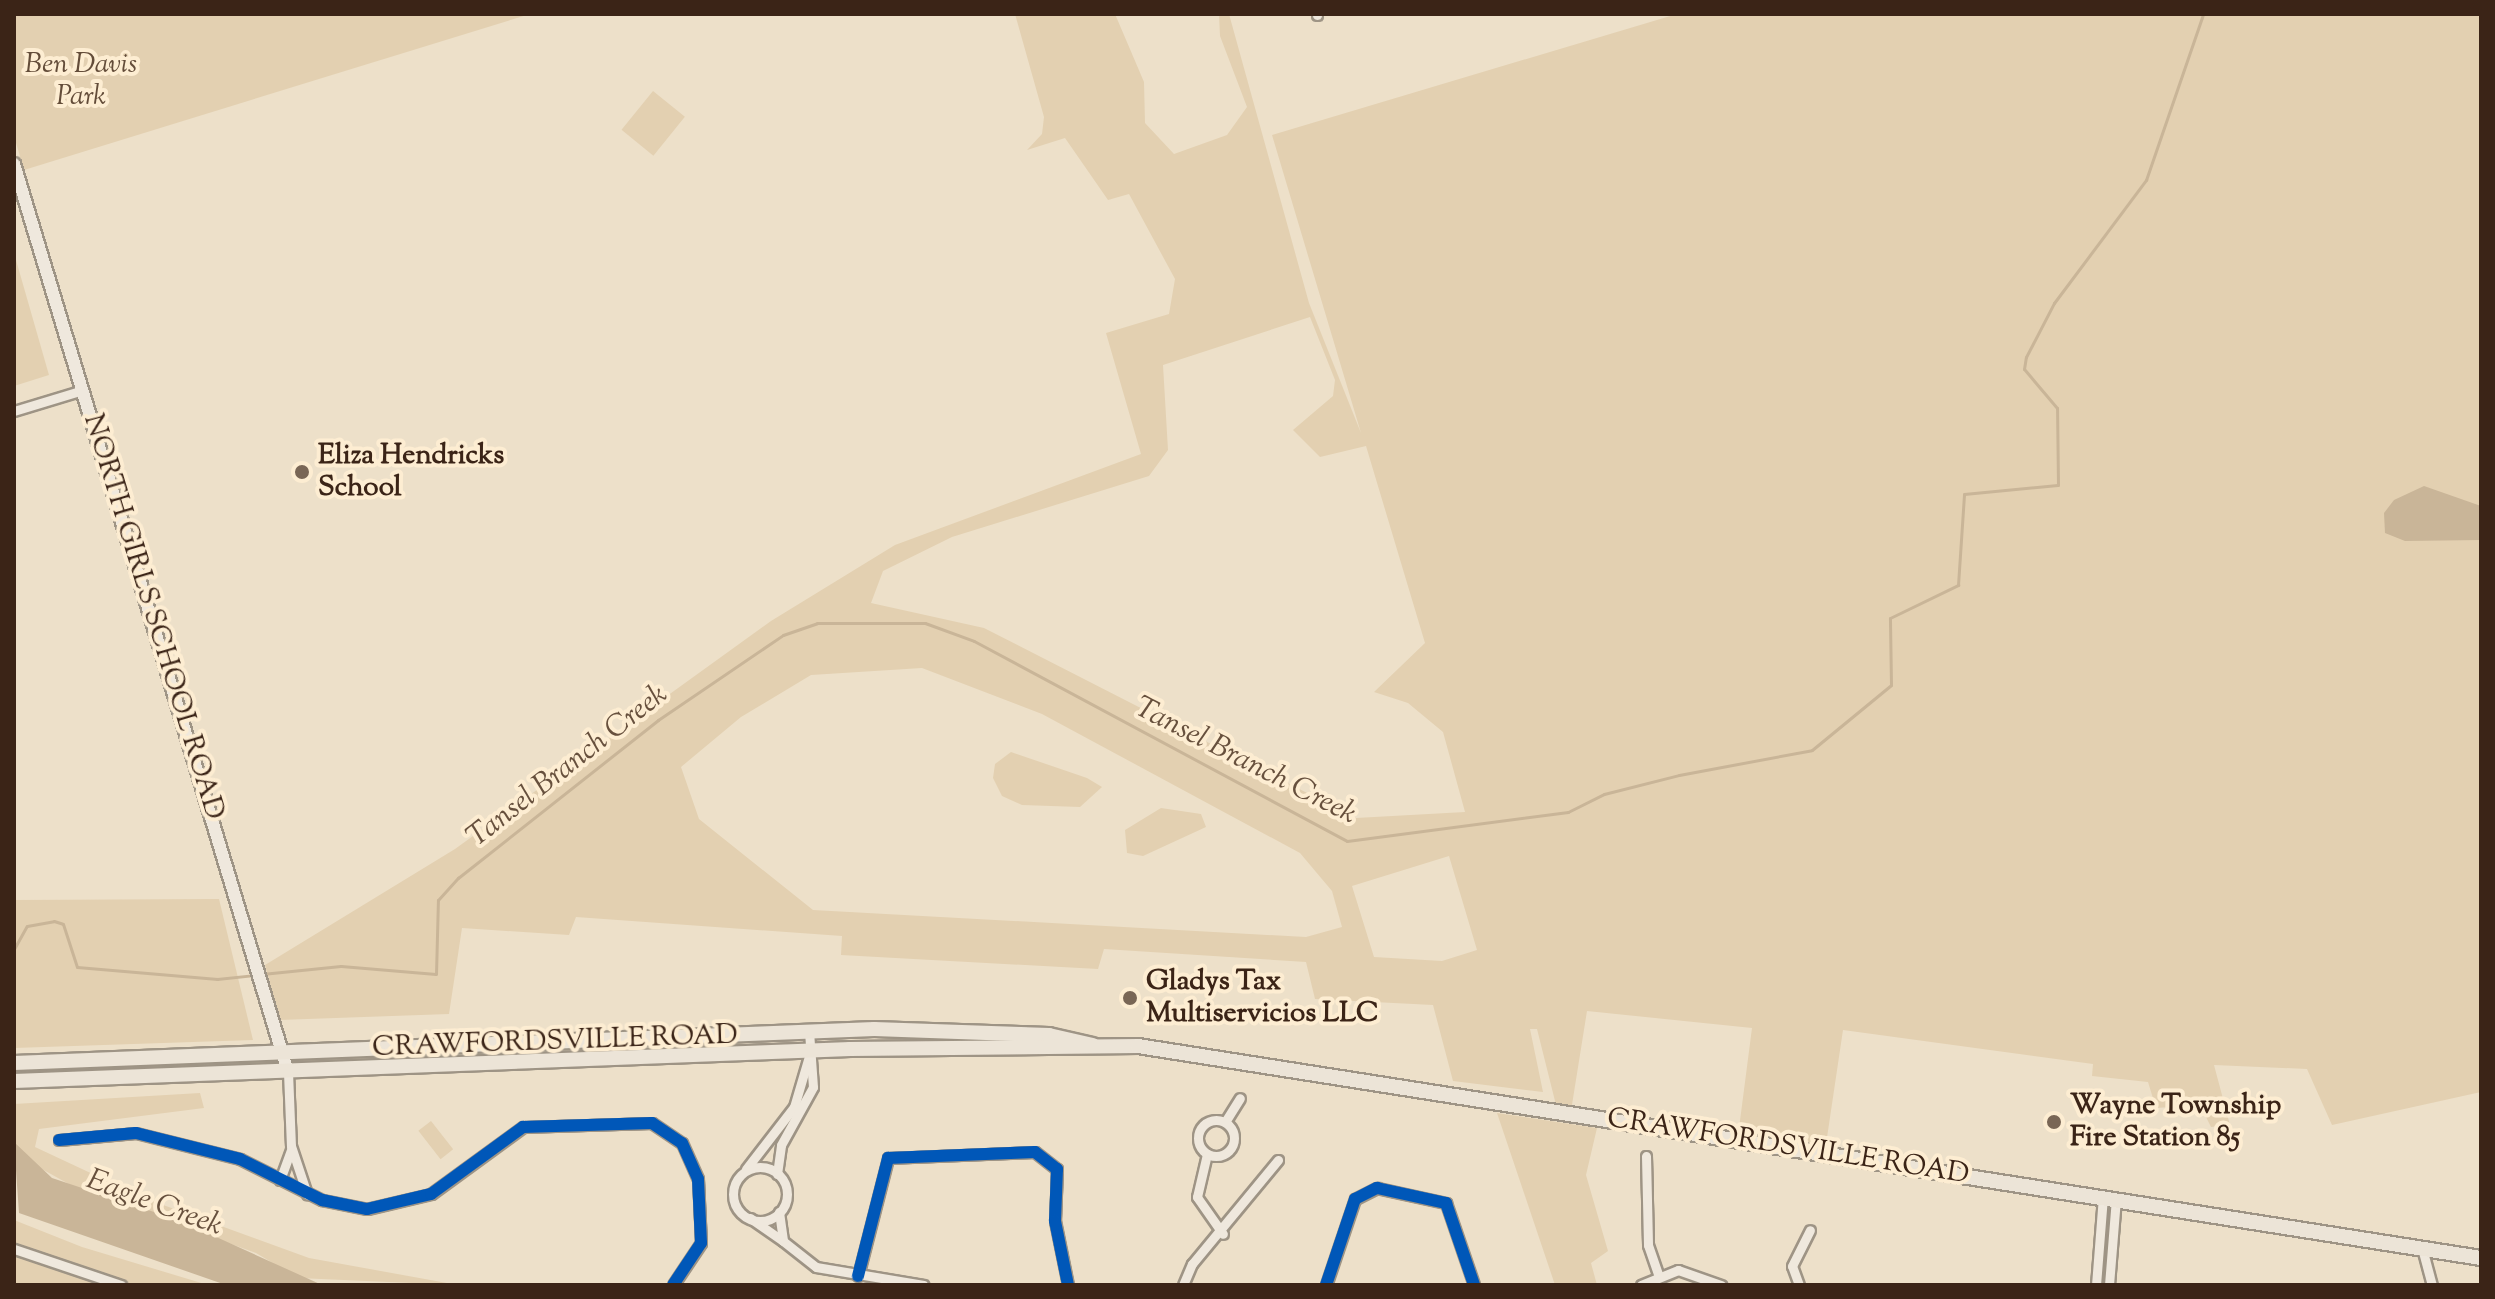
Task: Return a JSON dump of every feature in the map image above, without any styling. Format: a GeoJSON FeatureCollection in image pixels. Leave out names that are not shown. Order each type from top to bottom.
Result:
{"type":"FeatureCollection","features":[{"type":"Feature","properties":{"kind":"main road","name":"NORTH GIRLS SCHOOL ROAD"},"geometry":{"type":"LineString","coordinates":[[14,164],[269,995],[288,1072]]}},
{"type":"Feature","properties":{"kind":"main road","name":"CRAWFORDSVILLE ROAD"},"geometry":{"type":"LineString","coordinates":[[21,1062],[809,1031],[1014,1033],[1300,1068],[2481,1258]]}},
{"type":"Feature","properties":{"kind":"main road","name":"CRAWFORDSVILLE ROAD"},"geometry":{"type":"LineString","coordinates":[[14,1081],[1093,1045]]}},
{"type":"Feature","properties":{"kind":"street"},"geometry":{"type":"LineString","coordinates":[[14,411],[83,390]]}},
{"type":"Feature","properties":{"kind":"street"},"geometry":{"type":"LineString","coordinates":[[809,1031],[809,1053],[794,1107],[740,1176],[733,1198],[750,1218],[816,1267],[923,1285]]}},
{"type":"Feature","properties":{"kind":"street"},"geometry":{"type":"LineString","coordinates":[[783,1241],[779,1212],[786,1191],[777,1174],[781,1145],[811,1097],[816,1064],[809,1053]]}},
{"type":"Feature","properties":{"kind":"street"},"geometry":{"type":"LineString","coordinates":[[288,1072],[291,1146],[307,1194]]}},
{"type":"Feature","properties":{"kind":"street"},"geometry":{"type":"LineString","coordinates":[[1207,1154],[1199,1144],[1201,1128],[1225,1122],[1240,1098]]}},
{"type":"Feature","properties":{"kind":"street"},"geometry":{"type":"LineString","coordinates":[[1207,1154],[1232,1147],[1225,1122]]}},
{"type":"Feature","properties":{"kind":"street"},"geometry":{"type":"LineString","coordinates":[[59,1140],[136,1133],[240,1159],[307,1194],[358,1209],[396,1206],[439,1190],[523,1127],[652,1123],[682,1143],[698,1179],[701,1243],[673,1285]]}},
{"type":"Feature","properties":{"kind":"street"},"geometry":{"type":"LineString","coordinates":[[280,1180],[291,1146]]}},
{"type":"Feature","properties":{"kind":"street"},"geometry":{"type":"LineString","coordinates":[[858,1276],[883,1162],[898,1153],[1039,1153],[1055,1163],[1055,1221],[1068,1285]]}},
{"type":"Feature","properties":{"kind":"street"},"geometry":{"type":"LineString","coordinates":[[1207,1154],[1197,1197],[1223,1234]]}},
{"type":"Feature","properties":{"kind":"street"},"geometry":{"type":"LineString","coordinates":[[1646,1156],[1648,1245],[1658,1274]]}},
{"type":"Feature","properties":{"kind":"street"},"geometry":{"type":"LineString","coordinates":[[1183,1285],[1192,1264],[1223,1234],[1278,1160]]}},
{"type":"Feature","properties":{"kind":"street"},"geometry":{"type":"LineString","coordinates":[[740,1176],[760,1167],[777,1174]]}},
{"type":"Feature","properties":{"kind":"street"},"geometry":{"type":"LineString","coordinates":[[1326,1285],[1348,1214],[1363,1192],[1388,1189],[1448,1206],[1474,1285]]}},
{"type":"Feature","properties":{"kind":"street"},"geometry":{"type":"LineString","coordinates":[[2096,1285],[2110,1197]]}},
{"type":"Feature","properties":{"kind":"street"},"geometry":{"type":"LineString","coordinates":[[2109,1285],[2110,1197]]}},
{"type":"Feature","properties":{"kind":"street"},"geometry":{"type":"LineString","coordinates":[[750,1218],[779,1212]]}},
{"type":"Feature","properties":{"kind":"street"},"geometry":{"type":"LineString","coordinates":[[1799,1285],[1792,1266],[1810,1230]]}},
{"type":"Feature","properties":{"kind":"street"},"geometry":{"type":"LineString","coordinates":[[2422,1248],[2432,1285]]}},
{"type":"Feature","properties":{"kind":"street"},"geometry":{"type":"LineString","coordinates":[[14,1249],[121,1285]]}},
{"type":"Feature","properties":{"kind":"street"},"geometry":{"type":"LineString","coordinates":[[1641,1285],[1658,1274],[1689,1271],[1721,1285]]}},
{"type":"Feature","properties":{"kind":"green space","name":"Ben Davis Park"},"geometry":{"type":"Polygon","coordinates":[[[14,14],[530,14],[24,170],[14,136],[14,14]]]}},
{"type":"Feature","properties":{"kind":"green space"},"geometry":{"type":"Polygon","coordinates":[[[1015,14],[1115,14],[1144,82],[1145,123],[1174,154],[1227,135],[1247,107],[1220,36],[1219,14],[1229,14],[1309,303],[1361,433],[1272,135],[1677,14],[2481,14],[2481,1092],[2332,1125],[2307,1069],[2214,1065],[2230,1125],[2211,1127],[2200,1105],[2156,1108],[2148,1082],[2092,1076],[2093,1064],[1843,1030],[1825,1151],[1738,1136],[1752,1028],[1587,1011],[1571,1111],[1557,1109],[1537,1029],[1530,1029],[1543,1092],[1453,1081],[1433,1005],[1315,999],[1306,962],[1104,949],[1098,969],[841,955],[842,936],[576,917],[569,935],[462,928],[449,1014],[279,1020],[265,965],[455,849],[771,621],[895,545],[1141,454],[1106,333],[1169,314],[1175,279],[1129,194],[1108,200],[1065,138],[1027,150],[1042,134],[1044,117],[1015,14]],[[1310,317],[1163,365],[1168,450],[1149,476],[952,537],[883,571],[871,603],[984,628],[1356,818],[1465,812],[1443,732],[1408,703],[1374,692],[1425,643],[1366,446],[1320,457],[1293,430],[1333,396],[1335,380],[1310,317]],[[922,668],[811,675],[741,717],[681,767],[699,819],[813,910],[1306,937],[1342,927],[1332,891],[1300,853],[1042,714],[922,668]],[[1449,856],[1352,886],[1374,957],[1442,961],[1477,950],[1449,856]]]}},
{"type":"Feature","properties":{"kind":"green space"},"geometry":{"type":"Polygon","coordinates":[[[653,91],[685,117],[653,156],[622,130],[653,91]]]}},
{"type":"Feature","properties":{"kind":"green space"},"geometry":{"type":"Polygon","coordinates":[[[14,253],[49,375],[14,386],[14,253]]]}},
{"type":"Feature","properties":{"kind":"green space"},"geometry":{"type":"Polygon","coordinates":[[[1011,752],[1087,778],[1102,787],[1080,807],[1022,805],[1002,796],[993,778],[995,764],[1011,752]]]}},
{"type":"Feature","properties":{"kind":"green space"},"geometry":{"type":"Polygon","coordinates":[[[1161,808],[1201,814],[1206,827],[1143,856],[1127,853],[1125,830],[1161,808]]]}},
{"type":"Feature","properties":{"kind":"green space"},"geometry":{"type":"Polygon","coordinates":[[[219,899],[253,1040],[14,1048],[14,900],[219,899]]]}},
{"type":"Feature","properties":{"kind":"green space"},"geometry":{"type":"Polygon","coordinates":[[[200,1093],[204,1108],[39,1129],[35,1147],[144,1198],[309,1258],[458,1285],[298,1278],[256,1253],[76,1188],[31,1163],[14,1142],[14,1104],[200,1093]]]}},
{"type":"Feature","properties":{"kind":"green space"},"geometry":{"type":"Polygon","coordinates":[[[1497,1113],[1597,1128],[1586,1175],[1608,1251],[1591,1263],[1597,1285],[1555,1285],[1497,1113]]]}},
{"type":"Feature","properties":{"kind":"green space"},"geometry":{"type":"Polygon","coordinates":[[[431,1121],[453,1149],[441,1159],[418,1131],[431,1121]]]}},
{"type":"Feature","properties":{"kind":"green space"},"geometry":{"type":"Polygon","coordinates":[[[14,1220],[82,1247],[208,1285],[14,1285],[14,1220]]]}},
{"type":"Feature","properties":{"kind":"shaded area"},"geometry":{"type":"Polygon","coordinates":[[[2424,486],[2481,506],[2481,540],[2405,541],[2385,533],[2384,513],[2394,500],[2424,486]]]}},
{"type":"Feature","properties":{"kind":"shaded area","name":"Eagle Creek"},"geometry":{"type":"Polygon","coordinates":[[[14,1142],[52,1178],[181,1221],[322,1285],[226,1285],[19,1213],[14,1142]]]}},
{"type":"Feature","properties":{"kind":"waterway","name":"Tansel Branch Creek"},"geometry":{"type":"LineString","coordinates":[[262,974],[341,966],[436,974],[438,900],[458,878],[658,720],[783,635],[817,623],[925,623],[974,641],[1347,841],[1568,812],[1604,794],[1679,775],[1812,750],[1891,685],[1890,618],[1958,585],[1964,494],[2058,485],[2057,408],[2024,369],[2026,357],[2054,303],[2146,180],[2203,14]]}},
{"type":"Feature","properties":{"kind":"waterway","name":"Tansel Branch Creek"},"geometry":{"type":"LineString","coordinates":[[14,949],[27,926],[54,921],[63,924],[77,967],[217,979],[254,975]]}},
{"type":"Feature","properties":{"kind":"cycle path"},"geometry":{"type":"LineString","coordinates":[[59,1140],[136,1133],[240,1159],[322,1200],[367,1209],[431,1194],[523,1127],[652,1123],[682,1143],[698,1179],[701,1243],[673,1285]]}},
{"type":"Feature","properties":{"kind":"cycle path"},"geometry":{"type":"LineString","coordinates":[[858,1276],[888,1158],[1035,1152],[1057,1169],[1055,1221],[1068,1285]]}},
{"type":"Feature","properties":{"kind":"cycle path"},"geometry":{"type":"LineString","coordinates":[[1326,1285],[1355,1199],[1377,1188],[1446,1203],[1474,1285]]}},
{"type":"Feature","properties":{"kind":"place","name":"Eliza Hendricks School"},"geometry":{"type":"Point","coordinates":[302,472]}},
{"type":"Feature","properties":{"kind":"place","name":"Gladys Tax Multiservicios LLC"},"geometry":{"type":"Point","coordinates":[1130,998]}},
{"type":"Feature","properties":{"kind":"place","name":"Wayne Township Fire Station 85"},"geometry":{"type":"Point","coordinates":[2054,1122]}}]}
